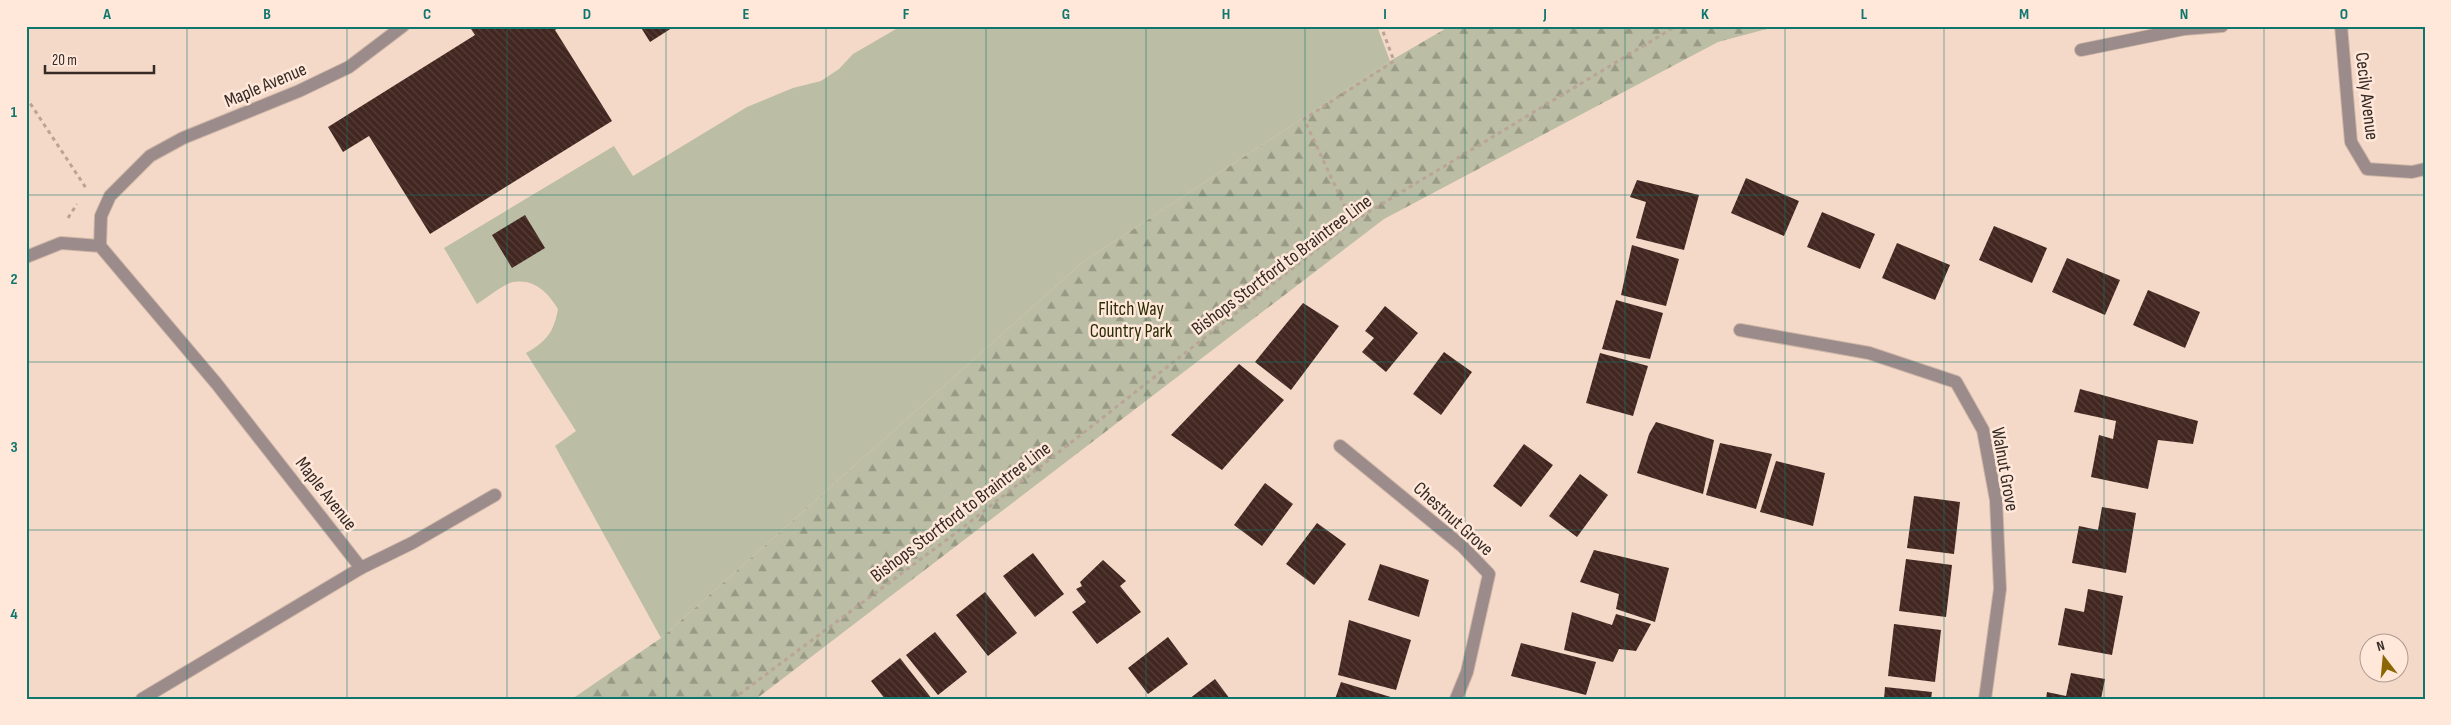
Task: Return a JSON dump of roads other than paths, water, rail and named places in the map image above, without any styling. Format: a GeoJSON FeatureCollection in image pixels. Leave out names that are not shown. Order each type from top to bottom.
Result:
{"type":"FeatureCollection","features":[{"type":"Feature","properties":{"kind":"street","name":"Maple Avenue"},"geometry":{"type":"LineString","coordinates":[[361,568],[216,383],[100,246],[101,216],[110,196],[150,156],[183,138],[349,68],[403,26]]}},
{"type":"Feature","properties":{"kind":"street"},"geometry":{"type":"LineString","coordinates":[[2082,50],[2184,29],[2222,26]]}},
{"type":"Feature","properties":{"kind":"street","name":"Cecily Avenue"},"geometry":{"type":"LineString","coordinates":[[2341,26],[2351,142],[2367,169],[2412,172],[2425,169]]}},
{"type":"Feature","properties":{"kind":"street"},"geometry":{"type":"LineString","coordinates":[[26,257],[61,243],[100,246]]}},
{"type":"Feature","properties":{"kind":"street","name":"Walnut Grove"},"geometry":{"type":"LineString","coordinates":[[1740,330],[1869,353],[1956,382],[1983,430],[1996,500],[2000,588],[1985,699]]}},
{"type":"Feature","properties":{"kind":"street","name":"Chestnut Grove"},"geometry":{"type":"LineString","coordinates":[[1340,446],[1462,546],[1488,574],[1467,672],[1456,699]]}},
{"type":"Feature","properties":{"kind":"street"},"geometry":{"type":"LineString","coordinates":[[142,699],[361,568],[412,543],[495,494]]}},
{"type":"Feature","properties":{"kind":"park label","name":"Flitch Way Country Park"},"geometry":{"type":"Point","coordinates":[1131,319]}}]}
